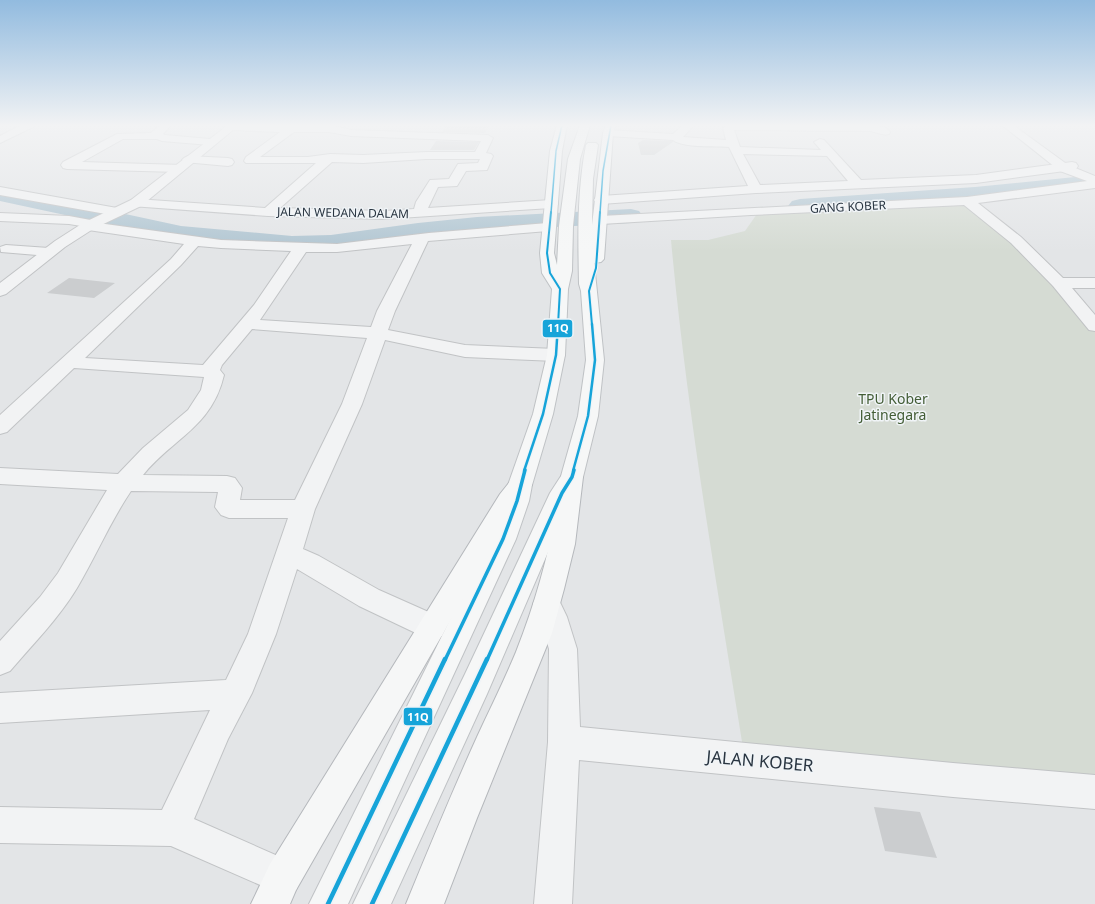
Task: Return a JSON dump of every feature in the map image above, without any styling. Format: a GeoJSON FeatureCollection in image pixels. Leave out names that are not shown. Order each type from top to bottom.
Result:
{"type":"FeatureCollection","features":[{"type":"Feature","properties":{"kind":"main road"},"geometry":{"type":"LineString","coordinates":[[555,167],[548,226],[547,253],[549,268],[560,289]]}},
{"type":"Feature","properties":{"kind":"main road"},"geometry":{"type":"LineString","coordinates":[[328,904],[503,539],[517,502],[520,485],[543,414],[556,355],[560,289],[564,271],[566,226],[573,167]]}},
{"type":"Feature","properties":{"kind":"main road"},"geometry":{"type":"LineString","coordinates":[[425,904],[449,841],[529,654],[547,604],[561,545],[571,494],[572,477],[588,416],[595,360],[587,284],[584,233],[588,167]]}},
{"type":"Feature","properties":{"kind":"main road"},"geometry":{"type":"LineString","coordinates":[[589,292],[593,285],[595,273],[606,167]]}},
{"type":"Feature","properties":{"kind":"main road"},"geometry":{"type":"LineString","coordinates":[[372,904],[476,684],[562,493],[572,477]]}},
{"type":"Feature","properties":{"kind":"main road"},"geometry":{"type":"LineString","coordinates":[[276,891],[508,500],[520,485]]}},
{"type":"Feature","properties":{"kind":"street"},"geometry":{"type":"LineString","coordinates":[[0,291],[6,280],[92,224],[136,203],[179,167]]}},
{"type":"Feature","properties":{"kind":"street"},"geometry":{"type":"LineString","coordinates":[[268,212],[315,167]]}},
{"type":"Feature","properties":{"kind":"street"},"geometry":{"type":"LineString","coordinates":[[420,213],[422,202],[434,183],[453,183],[462,167]]}},
{"type":"Feature","properties":{"kind":"street"},"geometry":{"type":"LineString","coordinates":[[744,167],[756,189]]}},
{"type":"Feature","properties":{"kind":"street"},"geometry":{"type":"LineString","coordinates":[[842,167],[857,184]]}},
{"type":"Feature","properties":{"kind":"street"},"geometry":{"type":"LineString","coordinates":[[1072,167],[1081,173]]}},
{"type":"Feature","properties":{"kind":"street"},"geometry":{"type":"LineString","coordinates":[[905,171],[915,182]]}},
{"type":"Feature","properties":{"kind":"street"},"geometry":{"type":"LineString","coordinates":[[601,212],[756,189],[1081,173]]}},
{"type":"Feature","properties":{"kind":"street","name":"GANG KOBER"},"geometry":{"type":"LineString","coordinates":[[601,212],[751,211],[967,201],[1081,173]]}},
{"type":"Feature","properties":{"kind":"street"},"geometry":{"type":"LineString","coordinates":[[0,191],[116,212]]}},
{"type":"Feature","properties":{"kind":"street","name":"JALAN WEDANA DALAM"},"geometry":{"type":"LineString","coordinates":[[136,203],[268,212],[384,215],[420,213],[508,201],[551,205]]}},
{"type":"Feature","properties":{"kind":"street"},"geometry":{"type":"LineString","coordinates":[[967,201],[1016,240],[1059,283],[1095,326]]}},
{"type":"Feature","properties":{"kind":"street"},"geometry":{"type":"LineString","coordinates":[[0,217],[69,220],[193,242],[301,248],[337,248],[548,226]]}},
{"type":"Feature","properties":{"kind":"street"},"geometry":{"type":"LineString","coordinates":[[172,828],[217,728],[235,694],[262,634],[303,509],[352,404],[386,311],[422,239]]}},
{"type":"Feature","properties":{"kind":"street"},"geometry":{"type":"LineString","coordinates":[[0,428],[176,262],[193,242]]}},
{"type":"Feature","properties":{"kind":"street"},"geometry":{"type":"LineString","coordinates":[[210,371],[214,364],[249,324],[301,248]]}},
{"type":"Feature","properties":{"kind":"street"},"geometry":{"type":"LineString","coordinates":[[6,249],[49,252]]}},
{"type":"Feature","properties":{"kind":"street"},"geometry":{"type":"LineString","coordinates":[[1059,283],[1095,282]]}},
{"type":"Feature","properties":{"kind":"street"},"geometry":{"type":"LineString","coordinates":[[249,324],[377,333],[465,351],[556,355]]}},
{"type":"Feature","properties":{"kind":"street"},"geometry":{"type":"LineString","coordinates":[[0,662],[56,597],[124,483],[154,449],[174,436],[206,400],[212,388],[214,375],[210,371],[174,370],[69,362]]}},
{"type":"Feature","properties":{"kind":"street"},"geometry":{"type":"LineString","coordinates":[[0,476],[124,483],[227,484],[230,488],[229,509],[303,509]]}},
{"type":"Feature","properties":{"kind":"street"},"geometry":{"type":"LineString","coordinates":[[288,554],[310,563],[369,598],[432,627]]}},
{"type":"Feature","properties":{"kind":"street"},"geometry":{"type":"LineString","coordinates":[[547,604],[553,617],[563,649],[564,742],[553,904]]}},
{"type":"Feature","properties":{"kind":"street"},"geometry":{"type":"LineString","coordinates":[[0,708],[235,694]]}},
{"type":"Feature","properties":{"kind":"street","name":"JALAN KOBER"},"geometry":{"type":"LineString","coordinates":[[564,742],[1095,792]]}},
{"type":"Feature","properties":{"kind":"street"},"geometry":{"type":"LineString","coordinates":[[0,825],[172,828],[276,891]]}},
{"type":"Feature","properties":{"kind":"green space","name":"TPU Kober Jatinegara"},"geometry":{"type":"Polygon","coordinates":[[[967,201],[1016,240],[1095,326],[1095,792],[745,760],[694,435],[685,370],[671,240],[708,240],[745,231],[759,211],[967,201]]]}},
{"type":"Feature","properties":{"kind":"building"},"geometry":{"type":"Polygon","coordinates":[[[69,278],[115,283],[94,298],[47,293],[69,278]]]}},
{"type":"Feature","properties":{"kind":"building"},"geometry":{"type":"Polygon","coordinates":[[[874,807],[920,812],[937,858],[885,851],[874,807]]]}},
{"type":"Feature","properties":{"kind":"waterway"},"geometry":{"type":"LineString","coordinates":[[800,206],[975,194],[1095,181]]}},
{"type":"Feature","properties":{"kind":"waterway"},"geometry":{"type":"LineString","coordinates":[[0,194],[181,233],[292,244],[331,243],[418,230],[477,224],[631,216]]}},
{"type":"Feature","properties":{"kind":"transit line","name":"11Q"},"geometry":{"type":"LineString","coordinates":[[328,904],[503,539],[517,501],[520,485],[543,414],[556,355],[560,289],[550,273],[547,253],[555,167]]}},
{"type":"Feature","properties":{"kind":"transit line","name":"11Q"},"geometry":{"type":"LineString","coordinates":[[372,904],[476,684],[562,493],[572,477],[588,416],[595,360],[589,291],[596,268],[604,167]]}}]}
